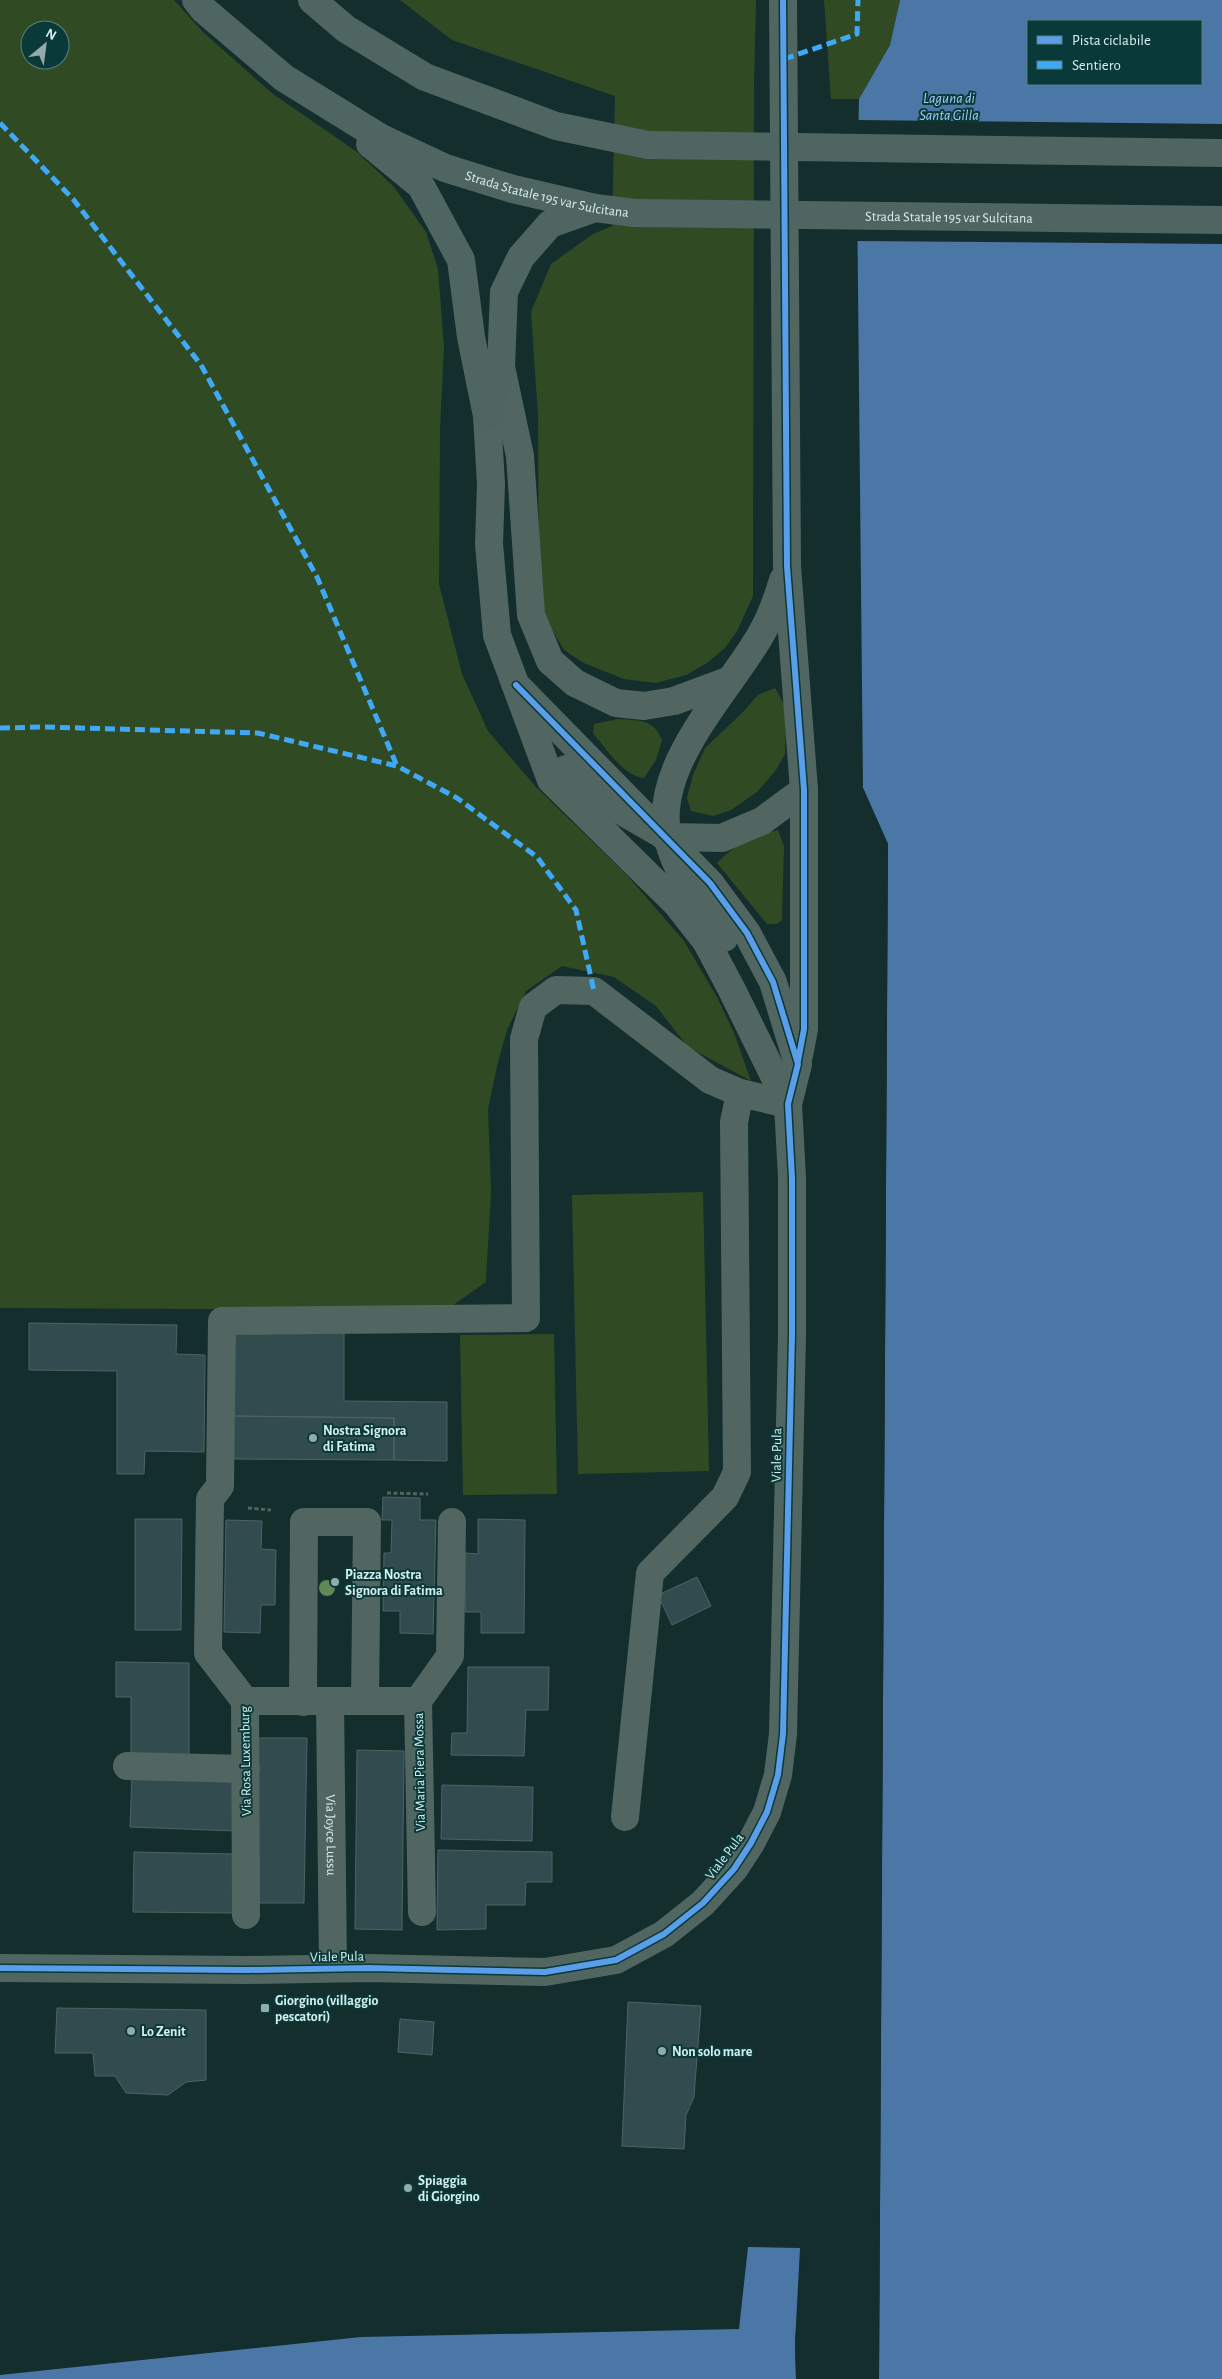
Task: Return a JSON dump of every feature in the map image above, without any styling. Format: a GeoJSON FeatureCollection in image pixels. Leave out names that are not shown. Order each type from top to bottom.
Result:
{"type":"FeatureCollection","features":[{"type":"Feature","properties":{"kind":"highway","name":"Strada Statale 195 var Sulcitana"},"geometry":{"type":"LineString","coordinates":[[196,0],[284,78],[382,138],[445,168],[513,189],[595,208],[635,213],[1222,220]]}},
{"type":"Feature","properties":{"kind":"highway"},"geometry":{"type":"LineString","coordinates":[[312,0],[346,29],[425,77],[556,126],[648,145],[1222,153]]}},
{"type":"Feature","properties":{"kind":"highway"},"geometry":{"type":"LineString","coordinates":[[284,78],[422,186],[461,260],[471,337],[487,416]]}},
{"type":"Feature","properties":{"kind":"highway"},"geometry":{"type":"LineString","coordinates":[[487,416],[501,367],[504,292],[521,257],[550,224],[595,208]]}},
{"type":"Feature","properties":{"kind":"street"},"geometry":{"type":"LineString","coordinates":[[784,0],[787,566],[804,790],[804,1029],[788,1104]]}},
{"type":"Feature","properties":{"kind":"street"},"geometry":{"type":"LineString","coordinates":[[501,367],[520,456],[531,615],[550,660],[575,683],[616,703],[644,706],[674,702],[728,681]]}},
{"type":"Feature","properties":{"kind":"street"},"geometry":{"type":"LineString","coordinates":[[487,416],[490,484],[489,544],[497,635],[551,780],[676,904],[706,941],[788,1104]]}},
{"type":"Feature","properties":{"kind":"street"},"geometry":{"type":"LineString","coordinates":[[745,1016],[749,982],[734,953],[679,870],[667,838],[666,800],[683,753],[772,616],[787,566]]}},
{"type":"Feature","properties":{"kind":"street"},"geometry":{"type":"LineString","coordinates":[[516,685],[710,883],[747,933],[773,982],[798,1064]]}},
{"type":"Feature","properties":{"kind":"street"},"geometry":{"type":"LineString","coordinates":[[537,743],[592,794],[667,838],[722,838],[762,821],[804,790]]}},
{"type":"Feature","properties":{"kind":"street"},"geometry":{"type":"LineString","coordinates":[[210,1503],[220,1486],[222,1321],[526,1318],[524,1039],[533,1007],[556,990],[594,991],[710,1080],[740,1093],[788,1104]]}},
{"type":"Feature","properties":{"kind":"street"},"geometry":{"type":"LineString","coordinates":[[625,1817],[650,1573],[725,1498],[737,1472],[734,1122],[740,1093]]}},
{"type":"Feature","properties":{"kind":"street","name":"Viale Pula"},"geometry":{"type":"LineString","coordinates":[[0,1968],[248,1970],[333,1968],[546,1972],[616,1960],[664,1934],[702,1903],[734,1869],[767,1812],[778,1775],[783,1734],[792,1335],[792,1178],[788,1104]]}},
{"type":"Feature","properties":{"kind":"street","name":"Via Rosa Luxemburg"},"geometry":{"type":"LineString","coordinates":[[210,1503],[208,1653],[245,1701],[246,1915]]}},
{"type":"Feature","properties":{"kind":"street"},"geometry":{"type":"LineString","coordinates":[[316,1701],[304,1522],[367,1522],[365,1701]]}},
{"type":"Feature","properties":{"kind":"street","name":"Via Maria Piera Mossa"},"geometry":{"type":"LineString","coordinates":[[422,1912],[418,1701],[450,1656],[452,1522]]}},
{"type":"Feature","properties":{"kind":"street"},"geometry":{"type":"LineString","coordinates":[[245,1701],[418,1701]]}},
{"type":"Feature","properties":{"kind":"street","name":"Via Joyce Lussu"},"geometry":{"type":"LineString","coordinates":[[316,1701],[333,1968]]}},
{"type":"Feature","properties":{"kind":"street"},"geometry":{"type":"LineString","coordinates":[[127,1766],[246,1769]]}},
{"type":"Feature","properties":{"kind":"path"},"geometry":{"type":"LineString","coordinates":[[367,1522],[376,1493],[452,1495],[452,1522]]}},
{"type":"Feature","properties":{"kind":"path"},"geometry":{"type":"LineString","coordinates":[[210,1503],[278,1510],[304,1522]]}},
{"type":"Feature","properties":{"kind":"green space"},"geometry":{"type":"Polygon","coordinates":[[[0,0],[174,0],[203,32],[273,94],[357,152],[394,187],[426,232],[438,269],[444,348],[440,427],[439,584],[462,674],[488,731],[536,787],[626,874],[684,941],[718,999],[734,1033],[751,1081],[688,1047],[656,1006],[614,977],[562,966],[526,991],[507,1030],[488,1109],[491,1192],[486,1282],[446,1310],[0,1308],[0,0]]]}},
{"type":"Feature","properties":{"kind":"green space"},"geometry":{"type":"Polygon","coordinates":[[[400,0],[756,0],[754,82],[753,596],[737,631],[725,648],[707,663],[686,675],[656,683],[624,679],[584,663],[564,650],[546,620],[539,591],[538,415],[531,312],[551,264],[593,234],[612,226],[615,96],[452,40],[400,0]]]}},
{"type":"Feature","properties":{"kind":"green space"},"geometry":{"type":"Polygon","coordinates":[[[824,0],[900,0],[890,45],[859,99],[831,99],[824,0]]]}},
{"type":"Feature","properties":{"kind":"green space"},"geometry":{"type":"Polygon","coordinates":[[[775,688],[786,708],[785,754],[776,770],[757,792],[731,810],[713,816],[691,811],[687,798],[693,775],[705,748],[758,695],[775,688]]]}},
{"type":"Feature","properties":{"kind":"green space"},"geometry":{"type":"Polygon","coordinates":[[[618,719],[650,724],[662,740],[656,760],[644,778],[636,776],[622,767],[593,733],[594,724],[618,719]]]}},
{"type":"Feature","properties":{"kind":"green space"},"geometry":{"type":"Polygon","coordinates":[[[778,830],[784,846],[782,920],[777,924],[767,924],[717,863],[730,851],[745,842],[778,830]]]}},
{"type":"Feature","properties":{"kind":"green space"},"geometry":{"type":"Polygon","coordinates":[[[703,1192],[709,1471],[578,1474],[572,1195],[703,1192]]]}},
{"type":"Feature","properties":{"kind":"green space"},"geometry":{"type":"Polygon","coordinates":[[[554,1334],[557,1494],[463,1495],[460,1335],[554,1334]]]}},
{"type":"Feature","properties":{"kind":"water","name":"Laguna di Santa Gilla"},"geometry":{"type":"Polygon","coordinates":[[[900,0],[1222,0],[1222,2379],[879,2379],[888,844],[863,788],[857,187],[859,99],[890,45],[900,0]]]}},
{"type":"Feature","properties":{"kind":"water"},"geometry":{"type":"Polygon","coordinates":[[[748,2247],[800,2248],[795,2343],[796,2379],[0,2379],[0,2375],[361,2337],[739,2329],[748,2247]]]}},
{"type":"Feature","properties":{"kind":"pier"},"geometry":{"type":"Polygon","coordinates":[[[856,120],[1222,124],[1222,244],[855,241],[856,120]]]}},
{"type":"Feature","properties":{"kind":"pier"},"geometry":{"type":"Polygon","coordinates":[[[863,788],[888,844],[879,2379],[876,2379],[885,844],[863,794],[863,788]]]}},
{"type":"Feature","properties":{"kind":"pier"},"geometry":{"type":"Polygon","coordinates":[[[802,2246],[798,2343],[799,2379],[796,2379],[795,2343],[802,2246]]]}},
{"type":"Feature","properties":{"kind":"building"},"geometry":{"type":"Polygon","coordinates":[[[29,1323],[177,1325],[176,1354],[205,1355],[204,1452],[145,1451],[144,1474],[117,1474],[117,1371],[29,1370],[29,1323]]]}},
{"type":"Feature","properties":{"kind":"building"},"geometry":{"type":"Polygon","coordinates":[[[233,1331],[344,1332],[344,1401],[447,1402],[447,1461],[394,1460],[394,1418],[233,1416],[233,1331]]]}},
{"type":"Feature","properties":{"kind":"building","name":"Nostra Signora di Fatima"},"geometry":{"type":"Polygon","coordinates":[[[233,1416],[394,1418],[394,1460],[232,1459],[233,1416]]]}},
{"type":"Feature","properties":{"kind":"building"},"geometry":{"type":"Polygon","coordinates":[[[383,1497],[420,1498],[420,1520],[436,1520],[433,1634],[400,1633],[400,1611],[383,1611],[384,1553],[391,1553],[392,1520],[382,1520],[383,1497]]]}},
{"type":"Feature","properties":{"kind":"building"},"geometry":{"type":"Polygon","coordinates":[[[135,1519],[182,1519],[181,1630],[135,1630],[135,1519]]]}},
{"type":"Feature","properties":{"kind":"building"},"geometry":{"type":"Polygon","coordinates":[[[478,1519],[525,1520],[524,1633],[481,1633],[481,1612],[465,1612],[465,1553],[478,1554],[478,1519]]]}},
{"type":"Feature","properties":{"kind":"building"},"geometry":{"type":"Polygon","coordinates":[[[226,1520],[262,1521],[261,1549],[276,1550],[275,1605],[261,1605],[260,1633],[224,1632],[226,1520]]]}},
{"type":"Feature","properties":{"kind":"building"},"geometry":{"type":"Polygon","coordinates":[[[697,1577],[711,1606],[672,1625],[658,1595],[697,1577]]]}},
{"type":"Feature","properties":{"kind":"building"},"geometry":{"type":"Polygon","coordinates":[[[116,1662],[189,1663],[189,1755],[131,1755],[131,1697],[116,1697],[116,1662]]]}},
{"type":"Feature","properties":{"kind":"building"},"geometry":{"type":"Polygon","coordinates":[[[468,1667],[549,1667],[548,1710],[526,1710],[524,1756],[451,1755],[452,1733],[467,1733],[468,1667]]]}},
{"type":"Feature","properties":{"kind":"building"},"geometry":{"type":"Polygon","coordinates":[[[258,1738],[307,1738],[304,1903],[256,1903],[258,1738]]]}},
{"type":"Feature","properties":{"kind":"building"},"geometry":{"type":"Polygon","coordinates":[[[357,1750],[404,1751],[402,1930],[355,1929],[357,1750]]]}},
{"type":"Feature","properties":{"kind":"building"},"geometry":{"type":"Polygon","coordinates":[[[132,1774],[238,1778],[236,1831],[130,1827],[132,1774]]]}},
{"type":"Feature","properties":{"kind":"building"},"geometry":{"type":"Polygon","coordinates":[[[442,1785],[533,1787],[532,1841],[441,1839],[442,1785]]]}},
{"type":"Feature","properties":{"kind":"building"},"geometry":{"type":"Polygon","coordinates":[[[438,1850],[552,1852],[552,1882],[526,1882],[525,1905],[486,1905],[486,1929],[437,1930],[438,1850]]]}},
{"type":"Feature","properties":{"kind":"building"},"geometry":{"type":"Polygon","coordinates":[[[134,1852],[234,1854],[233,1913],[133,1912],[134,1852]]]}},
{"type":"Feature","properties":{"kind":"building","name":"Non solo mare"},"geometry":{"type":"Polygon","coordinates":[[[628,2002],[701,2006],[694,2097],[686,2115],[684,2149],[622,2146],[628,2002]]]}},
{"type":"Feature","properties":{"kind":"building","name":"Lo Zenit"},"geometry":{"type":"Polygon","coordinates":[[[57,2008],[206,2010],[206,2080],[186,2082],[168,2095],[126,2093],[115,2076],[95,2076],[93,2053],[55,2053],[57,2008]]]}},
{"type":"Feature","properties":{"kind":"building"},"geometry":{"type":"Polygon","coordinates":[[[400,2019],[434,2022],[432,2055],[398,2052],[400,2019]]]}},
{"type":"Feature","properties":{"kind":"marked path"},"geometry":{"type":"LineString","coordinates":[[784,59],[857,34],[858,0]]}},
{"type":"Feature","properties":{"kind":"marked path"},"geometry":{"type":"LineString","coordinates":[[0,123],[73,199],[201,365],[317,577],[397,766]]}},
{"type":"Feature","properties":{"kind":"marked path"},"geometry":{"type":"LineString","coordinates":[[0,728],[45,727],[258,733],[397,766],[457,798],[537,857],[576,910],[594,991]]}},
{"type":"Feature","properties":{"kind":"cycle path"},"geometry":{"type":"LineString","coordinates":[[783,0],[787,566],[804,790],[804,1029],[798,1061]]}},
{"type":"Feature","properties":{"kind":"cycle path"},"geometry":{"type":"LineString","coordinates":[[0,1968],[248,1970],[369,1968],[545,1972],[616,1960],[664,1934],[703,1903],[734,1869],[751,1843],[767,1812],[778,1775],[783,1734],[792,1335],[792,1178],[788,1104],[798,1064],[773,982],[747,933],[710,883],[516,685]]}},
{"type":"Feature","properties":{"kind":"place","name":"Nostra Signora di Fatima"},"geometry":{"type":"Point","coordinates":[313,1438]}},
{"type":"Feature","properties":{"kind":"place","name":"Piazza Nostra Signora di Fatima"},"geometry":{"type":"Point","coordinates":[335,1582]}},
{"type":"Feature","properties":{"kind":"place","name":"Giorgino (villaggio pescatori)"},"geometry":{"type":"Point","coordinates":[265,2008]}},
{"type":"Feature","properties":{"kind":"place","name":"Lo Zenit"},"geometry":{"type":"Point","coordinates":[131,2031]}},
{"type":"Feature","properties":{"kind":"place","name":"Non solo mare"},"geometry":{"type":"Point","coordinates":[662,2051]}},
{"type":"Feature","properties":{"kind":"place","name":"Spiaggia di Giorgino"},"geometry":{"type":"Point","coordinates":[408,2188]}}]}
